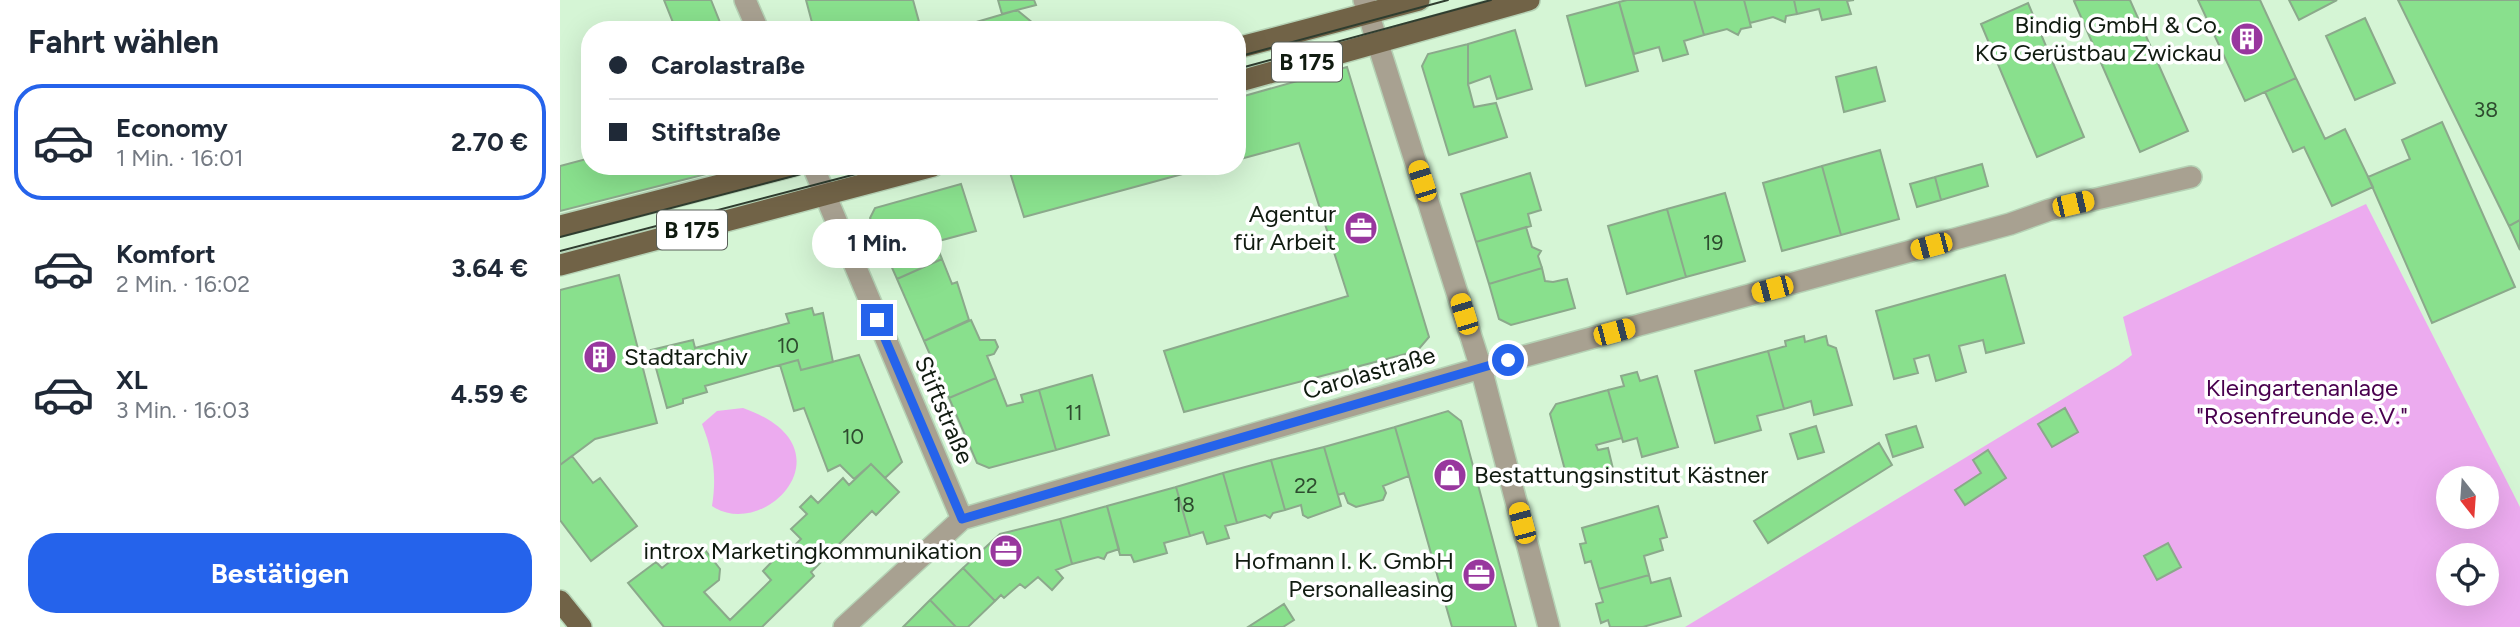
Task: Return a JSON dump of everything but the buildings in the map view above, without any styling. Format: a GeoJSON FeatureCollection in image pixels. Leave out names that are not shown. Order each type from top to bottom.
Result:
{"type":"FeatureCollection","features":[{"type":"Feature","properties":{"kind":"main road","name":"B 175"},"geometry":{"type":"LineString","coordinates":[[1246,45],[1366,7],[1419,0]]}},
{"type":"Feature","properties":{"kind":"main road","name":"B 175"},"geometry":{"type":"LineString","coordinates":[[1246,79],[1529,0]]}},
{"type":"Feature","properties":{"kind":"main road","name":"B 175"},"geometry":{"type":"LineString","coordinates":[[560,226],[758,175]]}},
{"type":"Feature","properties":{"kind":"main road","name":"B 175"},"geometry":{"type":"LineString","coordinates":[[560,265],[900,175]]}},
{"type":"Feature","properties":{"kind":"main road"},"geometry":{"type":"LineString","coordinates":[[560,601],[581,627]]}},
{"type":"Feature","properties":{"kind":"street"},"geometry":{"type":"LineString","coordinates":[[746,0],[754,21]]}},
{"type":"Feature","properties":{"kind":"street"},"geometry":{"type":"LineString","coordinates":[[1366,7],[1481,368],[1549,627]]}},
{"type":"Feature","properties":{"kind":"street","name":"Stiftstraße"},"geometry":{"type":"LineString","coordinates":[[816,175],[962,519]]}},
{"type":"Feature","properties":{"kind":"street","name":"Carolastraße"},"geometry":{"type":"LineString","coordinates":[[844,627],[962,519],[1481,368],[2010,224],[2049,210],[2191,177]]}},
{"type":"Feature","properties":{"kind":"green space","name":"Kleingartenanlage \"Rosenfreunde e.V.\""},"geometry":{"type":"Polygon","coordinates":[[[2366,204],[2520,507],[2520,627],[1685,627],[2119,365],[2132,355],[2123,317],[2366,204]]]}},
{"type":"Feature","properties":{"kind":"green space"},"geometry":{"type":"Polygon","coordinates":[[[743,408],[776,425],[793,445],[796,466],[789,485],[775,501],[755,511],[733,514],[712,506],[713,464],[702,424],[717,411],[743,408]]]}},
{"type":"Feature","properties":{"kind":"tram line"},"geometry":{"type":"LineString","coordinates":[[1246,55],[1448,0]]}},
{"type":"Feature","properties":{"kind":"tram line"},"geometry":{"type":"LineString","coordinates":[[1246,67],[1491,0]]}},
{"type":"Feature","properties":{"kind":"tram line"},"geometry":{"type":"LineString","coordinates":[[560,237],[798,175]]}},
{"type":"Feature","properties":{"kind":"tram line"},"geometry":{"type":"LineString","coordinates":[[560,251],[852,175]]}},
{"type":"Feature","properties":{"kind":"place","name":"Bindig GmbH & Co. KG Gerüstbau Zwickau"},"geometry":{"type":"Point","coordinates":[2247,39]}},
{"type":"Feature","properties":{"kind":"place","name":"Agentur für Arbeit"},"geometry":{"type":"Point","coordinates":[1361,228]}},
{"type":"Feature","properties":{"kind":"place","name":"Stadtarchiv"},"geometry":{"type":"Point","coordinates":[600,357]}},
{"type":"Feature","properties":{"kind":"place","name":"Bestattungsinstitut Kästner"},"geometry":{"type":"Point","coordinates":[1450,475]}},
{"type":"Feature","properties":{"kind":"place","name":"introx Marketingkommunikation"},"geometry":{"type":"Point","coordinates":[1006,551]}},
{"type":"Feature","properties":{"kind":"place","name":"Hofmann I. K. GmbH Personalleasing"},"geometry":{"type":"Point","coordinates":[1479,575]}},
{"type":"Feature","properties":{"kind":"route"},"geometry":{"type":"LineString","coordinates":[[877,320],[962,519],[1508,360]]}}]}
